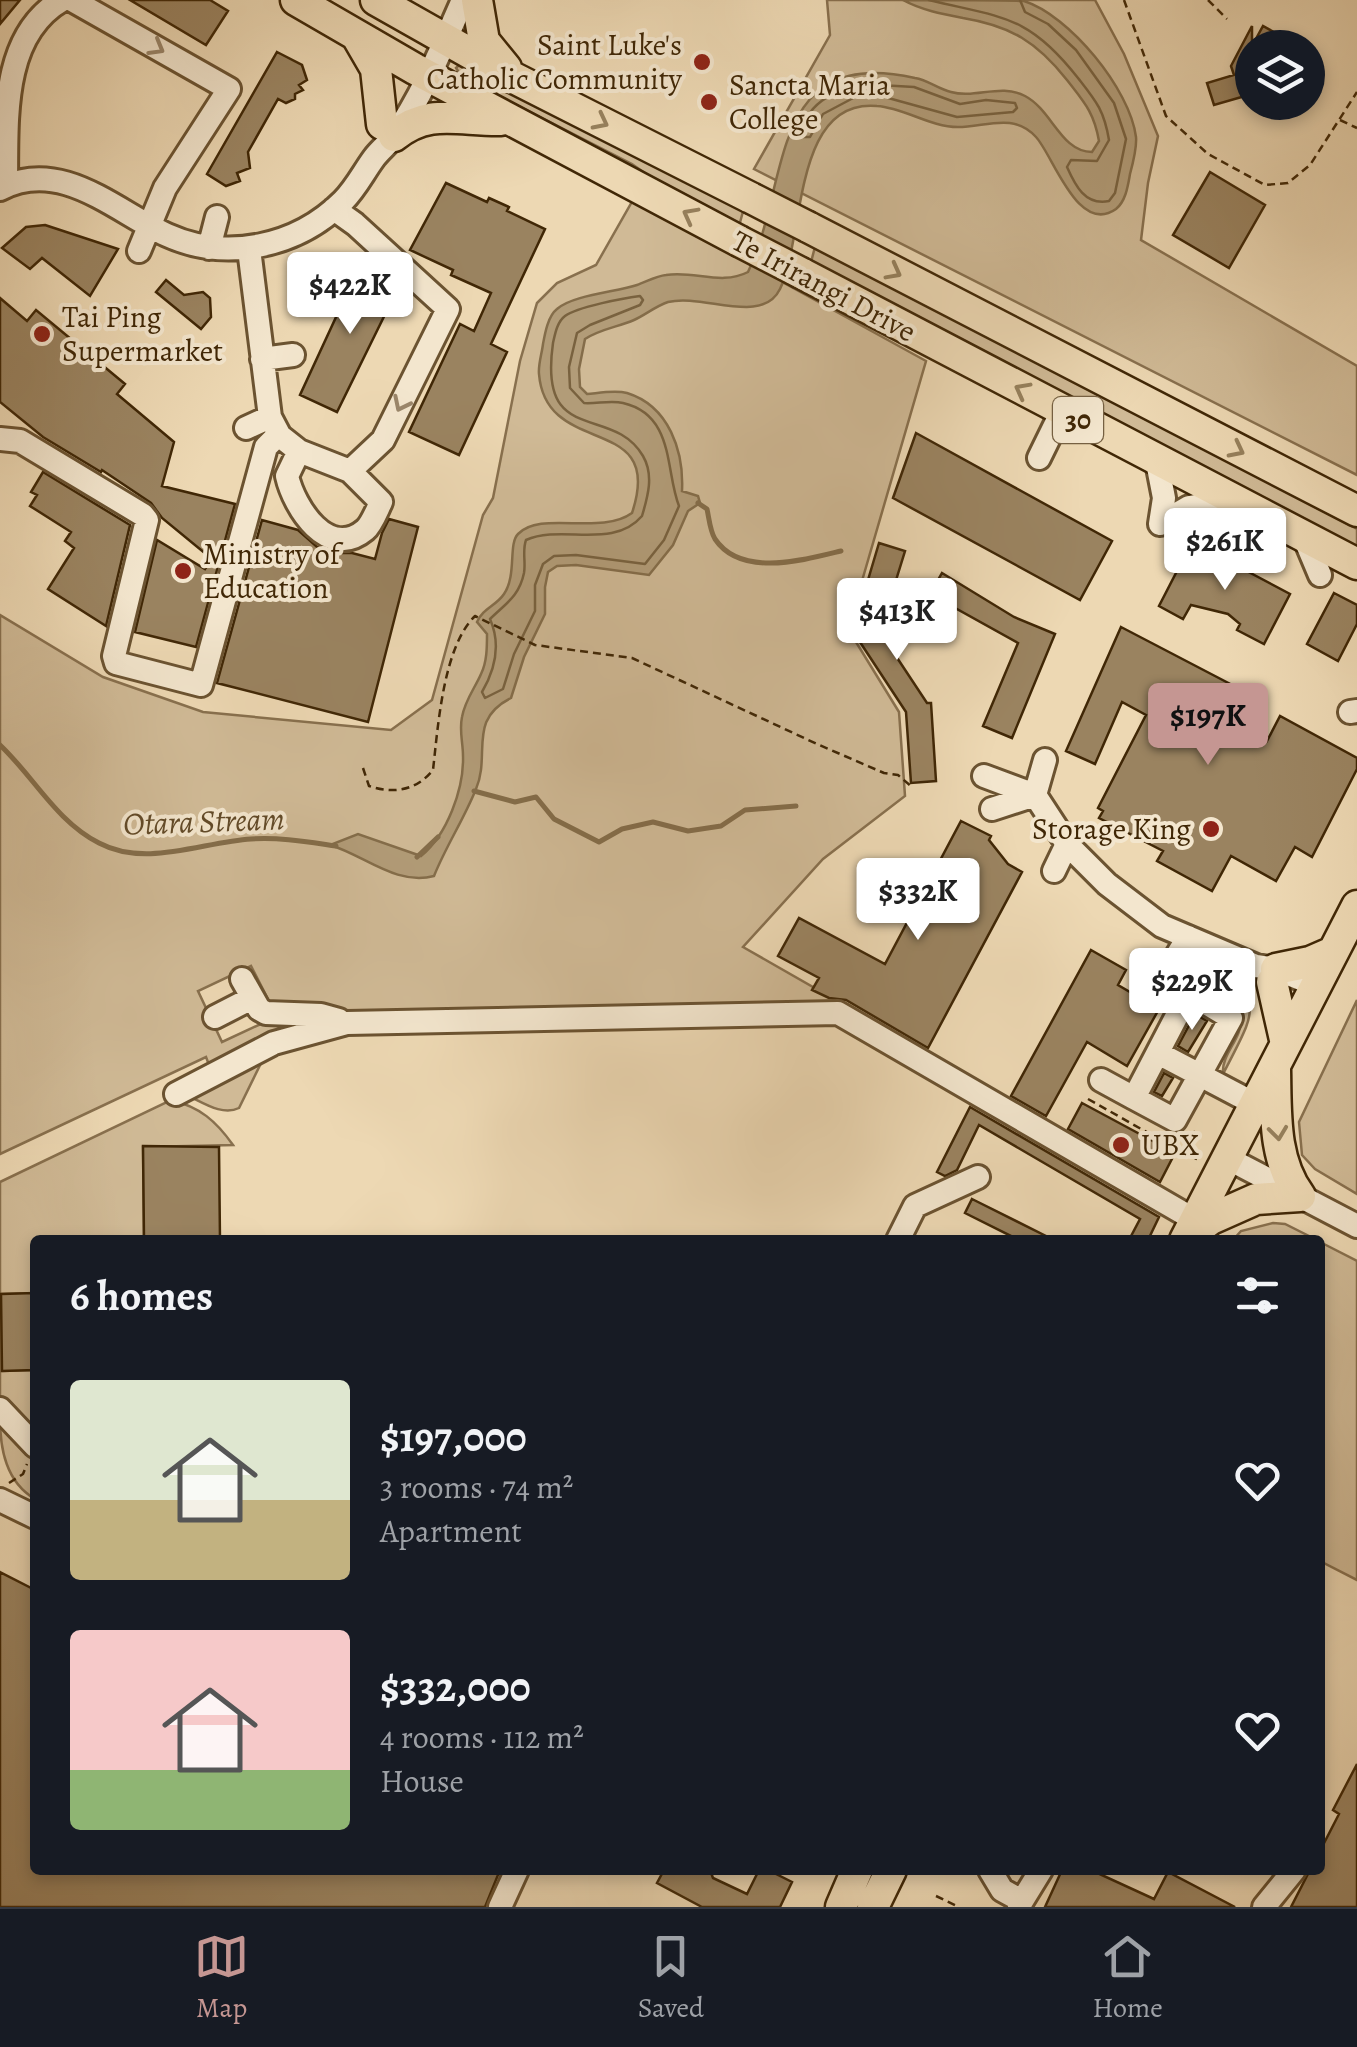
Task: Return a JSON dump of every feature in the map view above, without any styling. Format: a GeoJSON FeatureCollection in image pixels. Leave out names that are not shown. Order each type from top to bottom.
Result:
{"type":"FeatureCollection","features":[{"type":"Feature","properties":{"kind":"main road","name":"Te Irirangi Drive"},"geometry":{"type":"LineString","coordinates":[[296,0],[421,73],[1357,564]]}},
{"type":"Feature","properties":{"kind":"main road","name":"Te Irirangi Drive"},"geometry":{"type":"LineString","coordinates":[[376,0],[514,78],[1357,511]]}},
{"type":"Feature","properties":{"kind":"main road"},"geometry":{"type":"LineString","coordinates":[[477,0],[486,46],[514,78]]}},
{"type":"Feature","properties":{"kind":"main road"},"geometry":{"type":"LineString","coordinates":[[356,35],[376,69],[384,139],[434,116],[510,120]]}},
{"type":"Feature","properties":{"kind":"main road"},"geometry":{"type":"LineString","coordinates":[[1189,1232],[1212,1159],[1255,1104],[1357,906]]}},
{"type":"Feature","properties":{"kind":"main road"},"geometry":{"type":"LineString","coordinates":[[1300,1196],[1288,1180],[1278,1142],[1280,1054],[1268,972],[1333,952]]}},
{"type":"Feature","properties":{"kind":"main road"},"geometry":{"type":"LineString","coordinates":[[1189,1232],[1256,1199],[1300,1196]]}},
{"type":"Feature","properties":{"kind":"main road"},"geometry":{"type":"LineString","coordinates":[[832,1907],[837,1875]]}},
{"type":"Feature","properties":{"kind":"main road"},"geometry":{"type":"LineString","coordinates":[[841,1907],[855,1875]]}},
{"type":"Feature","properties":{"kind":"main road"},"geometry":{"type":"LineString","coordinates":[[872,1907],[889,1875]]}},
{"type":"Feature","properties":{"kind":"street"},"geometry":{"type":"LineString","coordinates":[[62,0],[44,10],[27,30],[6,73],[3,188],[36,179],[55,179],[78,186],[181,240],[210,248],[249,249],[293,234],[334,209],[358,183],[439,35],[463,0]]}},
{"type":"Feature","properties":{"kind":"street"},"geometry":{"type":"LineString","coordinates":[[72,0],[229,90],[165,188],[139,251]]}},
{"type":"Feature","properties":{"kind":"street"},"geometry":{"type":"LineString","coordinates":[[439,35],[449,0]]}},
{"type":"Feature","properties":{"kind":"street"},"geometry":{"type":"LineString","coordinates":[[334,209],[448,309],[383,440],[350,471]]}},
{"type":"Feature","properties":{"kind":"street"},"geometry":{"type":"LineString","coordinates":[[210,248],[217,217]]}},
{"type":"Feature","properties":{"kind":"street"},"geometry":{"type":"LineString","coordinates":[[249,249],[262,359],[275,426],[300,451],[350,471],[381,502],[367,529],[337,538],[312,528],[291,491],[288,476],[300,451]]}},
{"type":"Feature","properties":{"kind":"street"},"geometry":{"type":"LineString","coordinates":[[262,359],[293,354]]}},
{"type":"Feature","properties":{"kind":"street"},"geometry":{"type":"LineString","coordinates":[[1038,458],[1062,411]]}},
{"type":"Feature","properties":{"kind":"street"},"geometry":{"type":"LineString","coordinates":[[246,428],[275,426]]}},
{"type":"Feature","properties":{"kind":"street"},"geometry":{"type":"LineString","coordinates":[[0,439],[20,441],[144,515],[147,520],[114,656],[116,663],[201,686],[275,426]]}},
{"type":"Feature","properties":{"kind":"street"},"geometry":{"type":"LineString","coordinates":[[1157,462],[1164,498],[1160,524],[1189,507],[1232,500]]}},
{"type":"Feature","properties":{"kind":"street"},"geometry":{"type":"LineString","coordinates":[[1304,537],[1320,574]]}},
{"type":"Feature","properties":{"kind":"street"},"geometry":{"type":"LineString","coordinates":[[1035,795],[1045,760]]}},
{"type":"Feature","properties":{"kind":"street"},"geometry":{"type":"LineString","coordinates":[[984,776],[1035,795],[1100,894],[1162,926],[1312,992]]}},
{"type":"Feature","properties":{"kind":"street"},"geometry":{"type":"LineString","coordinates":[[992,809],[1035,795]]}},
{"type":"Feature","properties":{"kind":"street"},"geometry":{"type":"LineString","coordinates":[[1054,870],[1067,844]]}},
{"type":"Feature","properties":{"kind":"street"},"geometry":{"type":"LineString","coordinates":[[1134,1098],[1182,1008],[1171,1000],[1165,988],[1167,974],[1188,937]]}},
{"type":"Feature","properties":{"kind":"street"},"geometry":{"type":"LineString","coordinates":[[1095,1089],[1134,1098],[1175,1120],[1229,1024],[1229,1014],[1176,985],[1167,974]]}},
{"type":"Feature","properties":{"kind":"street"},"geometry":{"type":"LineString","coordinates":[[215,1017],[247,988],[259,1009],[272,1015],[322,1015],[347,1023]]}},
{"type":"Feature","properties":{"kind":"street"},"geometry":{"type":"LineString","coordinates":[[176,1094],[274,1042],[347,1023],[838,1013],[1189,1232]]}},
{"type":"Feature","properties":{"kind":"street"},"geometry":{"type":"LineString","coordinates":[[1158,1053],[1255,1104]]}},
{"type":"Feature","properties":{"kind":"street"},"geometry":{"type":"LineString","coordinates":[[1212,1159],[1300,1196],[1357,1226]]}},
{"type":"Feature","properties":{"kind":"street"},"geometry":{"type":"LineString","coordinates":[[900,1235],[915,1206],[978,1177]]}},
{"type":"Feature","properties":{"kind":"street"},"geometry":{"type":"LineString","coordinates":[[0,1409],[30,1450]]}},
{"type":"Feature","properties":{"kind":"street"},"geometry":{"type":"LineString","coordinates":[[0,1500],[30,1515]]}},
{"type":"Feature","properties":{"kind":"street"},"geometry":{"type":"LineString","coordinates":[[500,1907],[516,1875]]}},
{"type":"Feature","properties":{"kind":"street"},"geometry":{"type":"LineString","coordinates":[[993,1875],[1002,1890],[1020,1904],[1038,1875]]}},
{"type":"Feature","properties":{"kind":"street"},"geometry":{"type":"LineString","coordinates":[[1264,1907],[1290,1875]]}},
{"type":"Feature","properties":{"kind":"path"},"geometry":{"type":"LineString","coordinates":[[1124,0],[1166,116],[1208,154],[1265,185],[1288,184],[1310,166],[1357,92]]}},
{"type":"Feature","properties":{"kind":"path"},"geometry":{"type":"LineString","coordinates":[[1208,0],[1227,19]]}},
{"type":"Feature","properties":{"kind":"path"},"geometry":{"type":"LineString","coordinates":[[1340,120],[1357,128]]}},
{"type":"Feature","properties":{"kind":"path"},"geometry":{"type":"LineString","coordinates":[[363,768],[369,786],[381,790],[413,787],[433,770],[441,704],[466,625],[476,616],[547,648],[632,658],[817,744],[898,776],[912,787]]}},
{"type":"Feature","properties":{"kind":"path"},"geometry":{"type":"LineString","coordinates":[[1095,1089],[1182,1152],[1212,1159]]}},
{"type":"Feature","properties":{"kind":"path"},"geometry":{"type":"LineString","coordinates":[[1182,1152],[1194,1132],[1205,1136]]}},
{"type":"Feature","properties":{"kind":"path"},"geometry":{"type":"LineString","coordinates":[[0,1490],[23,1474],[30,1458]]}},
{"type":"Feature","properties":{"kind":"path"},"geometry":{"type":"LineString","coordinates":[[936,1896],[959,1907]]}},
{"type":"Feature","properties":{"kind":"shaded area"},"geometry":{"type":"Polygon","coordinates":[[[827,0],[1095,0],[1124,54],[1158,136],[1141,240],[1357,366],[1357,475],[754,169],[830,35],[827,0]]]}},
{"type":"Feature","properties":{"kind":"shaded area"},"geometry":{"type":"Polygon","coordinates":[[[459,65],[745,204],[738,230],[689,204],[632,164],[462,77],[456,68],[459,65]]]}},
{"type":"Feature","properties":{"kind":"shaded area"},"geometry":{"type":"Polygon","coordinates":[[[633,200],[926,361],[848,629],[899,712],[905,796],[823,859],[743,947],[839,1002],[361,1018],[272,1007],[251,966],[198,991],[222,1042],[263,1023],[324,1021],[211,1070],[206,1057],[0,1154],[0,615],[103,677],[203,712],[391,730],[432,700],[483,515],[493,498],[520,361],[537,303],[557,283],[596,265],[633,200]]]}},
{"type":"Feature","properties":{"kind":"shaded area"},"geometry":{"type":"Polygon","coordinates":[[[816,243],[1357,529],[1357,555],[810,266],[816,243]]]}},
{"type":"Feature","properties":{"kind":"shaded area"},"geometry":{"type":"Polygon","coordinates":[[[1188,961],[1231,985],[1249,1004],[1245,1030],[1223,1074],[1241,1019],[1229,1009],[1232,1004],[1201,986],[1184,982],[1183,971],[1188,961]]]}},
{"type":"Feature","properties":{"kind":"shaded area"},"geometry":{"type":"Polygon","coordinates":[[[1357,1000],[1357,1194],[1315,1169],[1302,1155],[1299,1122],[1357,1000]]]}},
{"type":"Feature","properties":{"kind":"shaded area"},"geometry":{"type":"Polygon","coordinates":[[[266,1053],[239,1108],[218,1109],[182,1093],[266,1053]]]}},
{"type":"Feature","properties":{"kind":"shaded area"},"geometry":{"type":"Polygon","coordinates":[[[171,1100],[207,1116],[233,1145],[143,1147],[144,1235],[30,1235],[30,1293],[1,1294],[3,1371],[30,1370],[30,1428],[0,1397],[0,1182],[171,1100]]]}},
{"type":"Feature","properties":{"kind":"shaded area"},"geometry":{"type":"Polygon","coordinates":[[[1273,1223],[1285,1224],[1307,1235],[1237,1235],[1273,1223]]]}},
{"type":"Feature","properties":{"kind":"shaded area"},"geometry":{"type":"Polygon","coordinates":[[[1325,1245],[1357,1261],[1357,1580],[1325,1564],[1325,1245]]]}},
{"type":"Feature","properties":{"kind":"shaded area"},"geometry":{"type":"Polygon","coordinates":[[[0,1418],[30,1451],[30,1496],[11,1474],[1,1441],[0,1418]]]}},
{"type":"Feature","properties":{"kind":"water"},"geometry":{"type":"Polygon","coordinates":[[[903,0],[1024,1],[1060,21],[1095,56],[1131,118],[1136,146],[1122,202],[1102,214],[1090,212],[1068,190],[1036,137],[1018,125],[948,126],[877,106],[849,109],[830,124],[806,175],[788,266],[780,289],[771,300],[746,307],[668,302],[585,339],[580,387],[587,394],[622,392],[642,399],[663,419],[677,446],[682,491],[698,496],[700,503],[688,511],[673,545],[649,575],[576,565],[557,566],[548,572],[545,614],[524,657],[511,698],[489,717],[476,789],[434,876],[406,877],[330,845],[358,834],[421,856],[430,847],[446,824],[461,783],[462,717],[486,654],[487,634],[477,622],[508,586],[518,534],[541,524],[604,523],[632,513],[638,481],[633,460],[619,447],[561,418],[546,400],[539,367],[547,325],[557,309],[573,300],[662,276],[728,278],[748,272],[792,129],[808,101],[832,82],[867,73],[915,78],[960,94],[1016,92],[1034,102],[1072,145],[1092,152],[1099,141],[1088,108],[1034,46],[995,26],[903,0]]]}},
{"type":"Feature","properties":{"kind":"building"},"geometry":{"type":"Polygon","coordinates":[[[0,0],[20,0],[0,24],[0,0]]]}},
{"type":"Feature","properties":{"kind":"building"},"geometry":{"type":"Polygon","coordinates":[[[130,0],[210,0],[228,11],[206,45],[130,0]]]}},
{"type":"Feature","properties":{"kind":"building"},"geometry":{"type":"Polygon","coordinates":[[[277,52],[302,65],[307,80],[299,85],[303,90],[295,94],[295,99],[286,103],[278,99],[248,152],[250,168],[237,173],[240,181],[226,186],[207,174],[277,52]]]}},
{"type":"Feature","properties":{"kind":"building"},"geometry":{"type":"Polygon","coordinates":[[[1235,58],[1235,99],[1214,105],[1207,83],[1234,75],[1231,66],[1235,58]]]}},
{"type":"Feature","properties":{"kind":"building"},"geometry":{"type":"Polygon","coordinates":[[[1210,172],[1265,205],[1229,268],[1173,235],[1210,172]]]}},
{"type":"Feature","properties":{"kind":"building"},"geometry":{"type":"Polygon","coordinates":[[[446,183],[487,202],[489,198],[509,207],[507,211],[545,229],[491,344],[507,352],[459,455],[409,432],[460,324],[474,331],[491,293],[410,250],[446,183]]]}},
{"type":"Feature","properties":{"kind":"building"},"geometry":{"type":"Polygon","coordinates":[[[45,225],[118,249],[90,296],[42,258],[30,269],[2,248],[26,227],[45,225]]]}},
{"type":"Feature","properties":{"kind":"building"},"geometry":{"type":"Polygon","coordinates":[[[362,261],[386,273],[399,286],[337,412],[300,395],[362,261]]]}},
{"type":"Feature","properties":{"kind":"building"},"geometry":{"type":"Polygon","coordinates":[[[166,280],[184,295],[203,292],[210,298],[211,317],[201,329],[156,292],[166,280]]]}},
{"type":"Feature","properties":{"kind":"building"},"geometry":{"type":"Polygon","coordinates":[[[0,298],[27,321],[36,310],[125,384],[117,394],[174,442],[162,486],[235,504],[196,647],[135,632],[157,540],[205,569],[212,559],[162,518],[151,503],[43,437],[0,402],[0,298]]]}},
{"type":"Feature","properties":{"kind":"building"},"geometry":{"type":"Polygon","coordinates":[[[916,433],[1112,541],[1080,600],[893,498],[916,433]]]}},
{"type":"Feature","properties":{"kind":"building"},"geometry":{"type":"Polygon","coordinates":[[[43,472],[130,525],[106,626],[48,589],[74,548],[65,541],[71,532],[30,506],[37,495],[31,492],[43,472]]]}},
{"type":"Feature","properties":{"kind":"building"},"geometry":{"type":"Polygon","coordinates":[[[389,519],[418,527],[368,722],[217,683],[262,520],[298,530],[317,547],[333,553],[375,559],[389,519]]]}},
{"type":"Feature","properties":{"kind":"building"},"geometry":{"type":"Polygon","coordinates":[[[1192,542],[1290,594],[1264,644],[1237,630],[1240,624],[1228,614],[1191,605],[1183,619],[1159,606],[1192,542]]]}},
{"type":"Feature","properties":{"kind":"building"},"geometry":{"type":"Polygon","coordinates":[[[879,543],[905,551],[880,632],[927,703],[931,703],[936,781],[911,783],[906,712],[856,636],[876,623],[857,617],[879,543]]]}},
{"type":"Feature","properties":{"kind":"building"},"geometry":{"type":"Polygon","coordinates":[[[942,573],[1014,617],[1055,634],[1012,738],[983,726],[1018,643],[930,594],[942,573]]]}},
{"type":"Feature","properties":{"kind":"building"},"geometry":{"type":"Polygon","coordinates":[[[1334,593],[1357,605],[1357,624],[1338,661],[1307,644],[1334,593]]]}},
{"type":"Feature","properties":{"kind":"building"},"geometry":{"type":"Polygon","coordinates":[[[1121,627],[1259,699],[1244,728],[1267,741],[1280,716],[1357,758],[1357,769],[1312,857],[1295,847],[1276,881],[1231,856],[1212,891],[1157,861],[1163,851],[1099,818],[1103,811],[1098,808],[1146,715],[1122,702],[1095,764],[1066,751],[1121,627]]]}},
{"type":"Feature","properties":{"kind":"building"},"geometry":{"type":"Polygon","coordinates":[[[961,821],[991,836],[989,840],[1008,864],[1022,872],[928,1048],[846,1000],[812,990],[819,978],[778,956],[799,918],[885,964],[961,821]]]}},
{"type":"Feature","properties":{"kind":"building"},"geometry":{"type":"Polygon","coordinates":[[[1091,950],[1126,970],[1118,985],[1159,1009],[1127,1066],[1087,1042],[1046,1116],[1011,1096],[1091,950]]]}},
{"type":"Feature","properties":{"kind":"building"},"geometry":{"type":"Polygon","coordinates":[[[1195,1014],[1207,1021],[1188,1052],[1178,1046],[1195,1014]]]}},
{"type":"Feature","properties":{"kind":"building"},"geometry":{"type":"Polygon","coordinates":[[[1164,1073],[1173,1078],[1162,1096],[1154,1092],[1164,1073]]]}},
{"type":"Feature","properties":{"kind":"building"},"geometry":{"type":"Polygon","coordinates":[[[1082,1103],[1175,1153],[1160,1182],[1068,1129],[1082,1103]]]}},
{"type":"Feature","properties":{"kind":"building"},"geometry":{"type":"Polygon","coordinates":[[[970,1107],[1159,1217],[1150,1235],[1132,1235],[1140,1219],[979,1125],[957,1170],[945,1176],[937,1172],[970,1107]]]}},
{"type":"Feature","properties":{"kind":"building"},"geometry":{"type":"Polygon","coordinates":[[[143,1146],[219,1147],[220,1235],[144,1235],[143,1146]]]}},
{"type":"Feature","properties":{"kind":"building"},"geometry":{"type":"Polygon","coordinates":[[[972,1199],[1044,1235],[1009,1235],[965,1213],[972,1199]]]}},
{"type":"Feature","properties":{"kind":"building"},"geometry":{"type":"Polygon","coordinates":[[[30,1293],[30,1370],[2,1371],[1,1294],[30,1293]]]}},
{"type":"Feature","properties":{"kind":"building"},"geometry":{"type":"Polygon","coordinates":[[[0,1572],[30,1587],[30,1875],[498,1875],[485,1907],[0,1907],[0,1572]]]}},
{"type":"Feature","properties":{"kind":"building"},"geometry":{"type":"Polygon","coordinates":[[[1357,1764],[1357,1907],[1291,1907],[1307,1875],[1325,1875],[1325,1841],[1339,1814],[1333,1810],[1357,1764]]]}},
{"type":"Feature","properties":{"kind":"building"},"geometry":{"type":"Polygon","coordinates":[[[661,1875],[712,1875],[747,1894],[756,1875],[778,1875],[792,1882],[780,1907],[702,1907],[657,1883],[661,1875]]]}},
{"type":"Feature","properties":{"kind":"building"},"geometry":{"type":"Polygon","coordinates":[[[1060,1875],[1102,1875],[1154,1899],[1166,1875],[1174,1875],[1235,1907],[1045,1907],[1060,1875]]]}},
{"type":"Feature","properties":{"kind":"waterway"},"geometry":{"type":"LineString","coordinates":[[698,503],[707,509],[715,539],[740,559],[774,563],[841,551]]}},
{"type":"Feature","properties":{"kind":"waterway","name":"Otara Stream"},"geometry":{"type":"LineString","coordinates":[[0,745],[70,823],[117,850],[155,854],[262,839],[336,846]]}},
{"type":"Feature","properties":{"kind":"waterway"},"geometry":{"type":"LineString","coordinates":[[474,791],[515,802],[536,797],[554,819],[599,842],[622,829],[653,822],[688,831],[721,826],[745,810],[796,806]]}},
{"type":"Feature","properties":{"kind":"waterway","name":"Otara Stream"},"geometry":{"type":"LineString","coordinates":[[417,857],[438,837]]}},
{"type":"Feature","properties":{"kind":"place","name":"Saint Luke's Catholic Community"},"geometry":{"type":"Point","coordinates":[702,62]}},
{"type":"Feature","properties":{"kind":"place","name":"Sancta Maria College"},"geometry":{"type":"Point","coordinates":[709,102]}},
{"type":"Feature","properties":{"kind":"place","name":"Tai Ping Supermarket"},"geometry":{"type":"Point","coordinates":[42,334]}},
{"type":"Feature","properties":{"kind":"place","name":"Ministry of Education"},"geometry":{"type":"Point","coordinates":[183,571]}},
{"type":"Feature","properties":{"kind":"place","name":"Storage King"},"geometry":{"type":"Point","coordinates":[1211,829]}},
{"type":"Feature","properties":{"kind":"place","name":"UBX"},"geometry":{"type":"Point","coordinates":[1121,1145]}}]}
